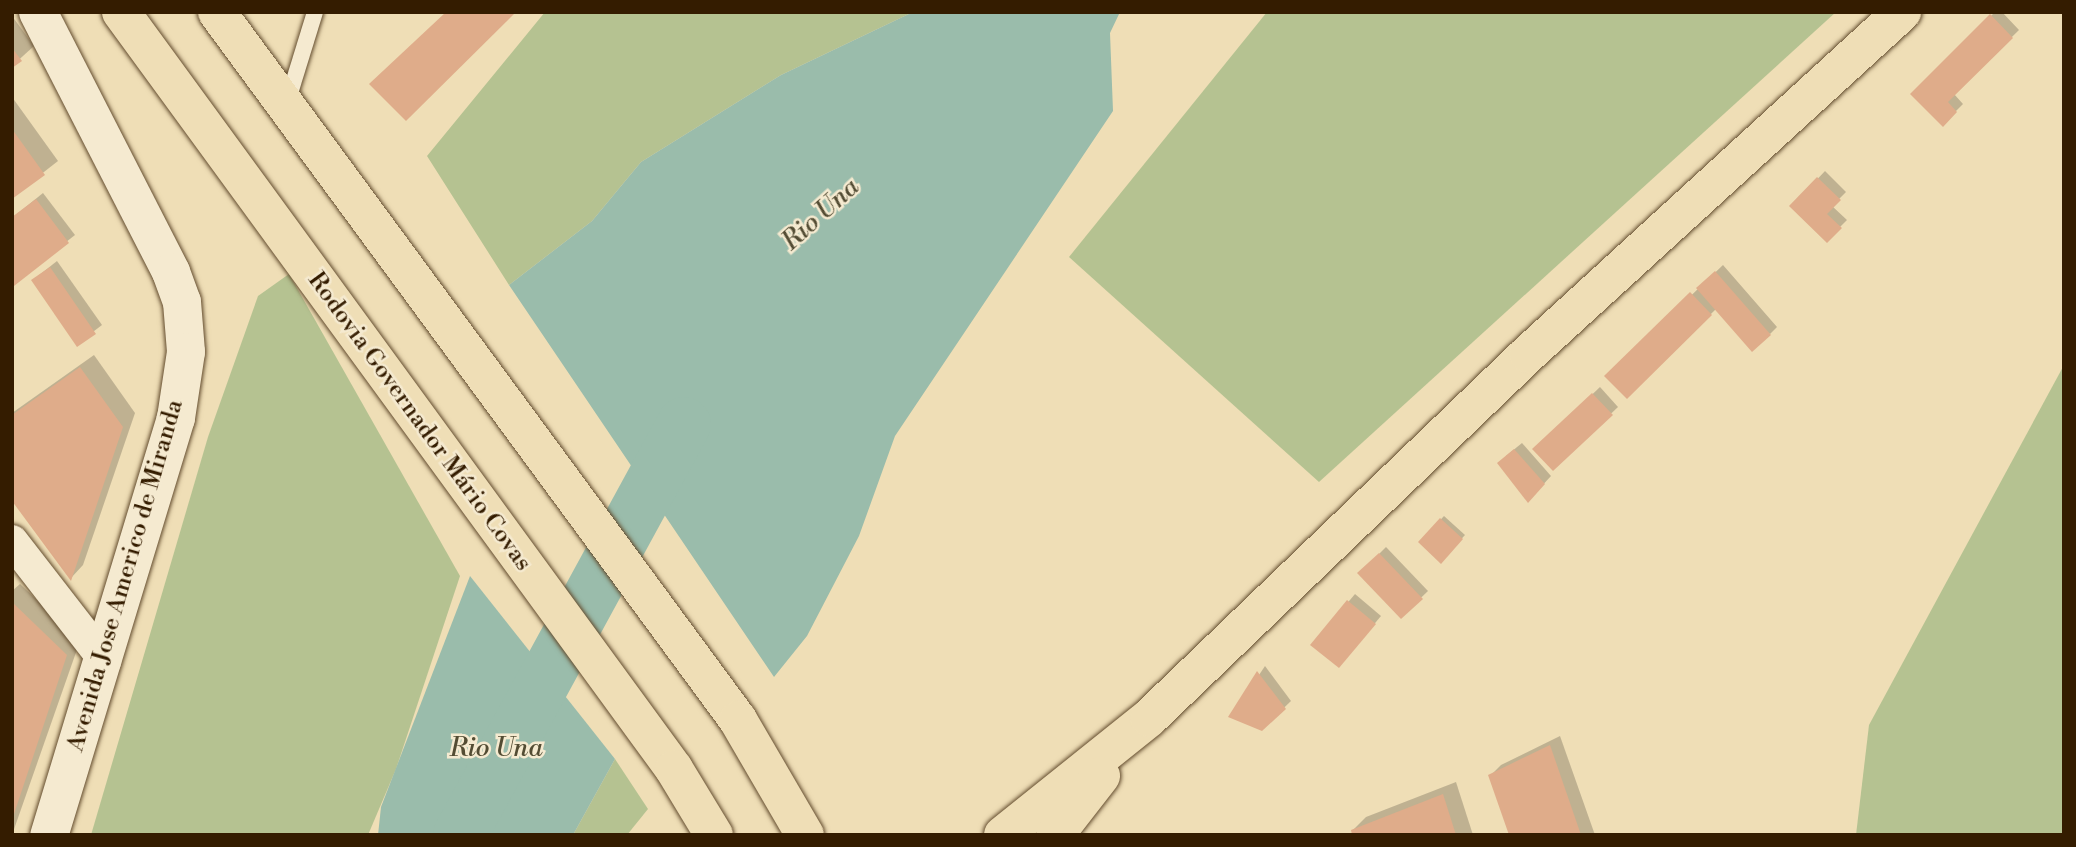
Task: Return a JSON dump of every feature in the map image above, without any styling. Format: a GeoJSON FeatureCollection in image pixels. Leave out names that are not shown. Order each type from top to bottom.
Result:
{"type":"FeatureCollection","features":[{"type":"Feature","properties":{"kind":"main road","name":"Avenida Jose Americo de Miranda"},"geometry":{"type":"LineString","coordinates":[[38,12],[149,226],[182,302],[186,352],[176,418],[105,661],[50,835]]}},
{"type":"Feature","properties":{"kind":"main road","name":"Rodovia Governador Mário Covas"},"geometry":{"type":"LineString","coordinates":[[121,12],[244,185],[674,769],[713,835]]}},
{"type":"Feature","properties":{"kind":"main road"},"geometry":{"type":"LineString","coordinates":[[217,12],[738,720],[805,835]]}},
{"type":"Feature","properties":{"kind":"main road"},"geometry":{"type":"LineString","coordinates":[[1003,835],[1149,718],[1528,354],[1902,12]]}},
{"type":"Feature","properties":{"kind":"main road"},"geometry":{"type":"LineString","coordinates":[[1055,835],[1149,718]]}},
{"type":"Feature","properties":{"kind":"street"},"geometry":{"type":"LineString","coordinates":[[12,541],[105,661]]}},
{"type":"Feature","properties":{"kind":"lane"},"geometry":{"type":"LineString","coordinates":[[297,119],[315,12]]}},
{"type":"Feature","properties":{"kind":"green space"},"geometry":{"type":"Polygon","coordinates":[[[545,12],[913,12],[781,75],[641,162],[592,221],[509,285],[427,156],[545,12]]]}},
{"type":"Feature","properties":{"kind":"green space"},"geometry":{"type":"Polygon","coordinates":[[[1267,12],[1836,12],[1319,482],[1069,257],[1267,12]]]}},
{"type":"Feature","properties":{"kind":"green space"},"geometry":{"type":"Polygon","coordinates":[[[289,274],[460,576],[396,769],[368,835],[91,835],[208,437],[258,296],[289,274]]]}},
{"type":"Feature","properties":{"kind":"green space"},"geometry":{"type":"Polygon","coordinates":[[[2064,365],[2064,835],[1856,835],[1869,725],[2064,365]]]}},
{"type":"Feature","properties":{"kind":"green space"},"geometry":{"type":"Polygon","coordinates":[[[615,759],[648,809],[627,835],[573,835],[615,759]]]}},
{"type":"Feature","properties":{"kind":"water"},"geometry":{"type":"Polygon","coordinates":[[[913,12],[1120,12],[1110,33],[1113,111],[895,436],[859,536],[807,636],[774,677],[509,285],[592,221],[641,162],[781,75],[913,12]]]}},
{"type":"Feature","properties":{"kind":"water","name":"Rio Una"},"geometry":{"type":"Polygon","coordinates":[[[470,576],[615,759],[573,835],[378,835],[381,807],[470,576]]]}},
{"type":"Feature","properties":{"kind":"building"},"geometry":{"type":"Polygon","coordinates":[[[446,12],[516,12],[406,121],[369,84],[446,12]]]}},
{"type":"Feature","properties":{"kind":"building"},"geometry":{"type":"Polygon","coordinates":[[[1990,14],[2013,38],[1948,102],[1957,112],[1943,127],[1910,94],[1990,14]]]}},
{"type":"Feature","properties":{"kind":"building"},"geometry":{"type":"Polygon","coordinates":[[[12,48],[22,61],[12,68],[12,48]]]}},
{"type":"Feature","properties":{"kind":"building"},"geometry":{"type":"Polygon","coordinates":[[[12,129],[45,175],[12,199],[12,129]]]}},
{"type":"Feature","properties":{"kind":"building"},"geometry":{"type":"Polygon","coordinates":[[[1817,177],[1841,200],[1827,214],[1842,228],[1827,243],[1789,206],[1817,177]]]}},
{"type":"Feature","properties":{"kind":"building"},"geometry":{"type":"Polygon","coordinates":[[[36,199],[69,243],[14,286],[12,217],[36,199]]]}},
{"type":"Feature","properties":{"kind":"building"},"geometry":{"type":"Polygon","coordinates":[[[50,267],[96,334],[77,347],[31,280],[50,267]]]}},
{"type":"Feature","properties":{"kind":"building"},"geometry":{"type":"Polygon","coordinates":[[[1715,271],[1771,335],[1752,352],[1696,288],[1715,271]]]}},
{"type":"Feature","properties":{"kind":"building"},"geometry":{"type":"Polygon","coordinates":[[[1690,292],[1712,315],[1627,399],[1604,376],[1690,292]]]}},
{"type":"Feature","properties":{"kind":"building"},"geometry":{"type":"Polygon","coordinates":[[[80,367],[123,427],[71,581],[12,501],[12,415],[80,367]]]}},
{"type":"Feature","properties":{"kind":"building"},"geometry":{"type":"Polygon","coordinates":[[[1592,393],[1613,415],[1553,471],[1532,449],[1592,393]]]}},
{"type":"Feature","properties":{"kind":"building"},"geometry":{"type":"Polygon","coordinates":[[[1514,449],[1545,484],[1528,503],[1497,463],[1514,449]]]}},
{"type":"Feature","properties":{"kind":"building"},"geometry":{"type":"Polygon","coordinates":[[[1440,518],[1463,539],[1441,564],[1418,542],[1440,518]]]}},
{"type":"Feature","properties":{"kind":"building"},"geometry":{"type":"Polygon","coordinates":[[[1379,553],[1423,599],[1401,619],[1357,573],[1379,553]]]}},
{"type":"Feature","properties":{"kind":"building"},"geometry":{"type":"Polygon","coordinates":[[[1347,600],[1376,624],[1339,668],[1310,645],[1347,600]]]}},
{"type":"Feature","properties":{"kind":"building"},"geometry":{"type":"Polygon","coordinates":[[[12,602],[67,655],[13,817],[12,817],[12,602]]]}},
{"type":"Feature","properties":{"kind":"building"},"geometry":{"type":"Polygon","coordinates":[[[1257,671],[1286,709],[1262,731],[1228,717],[1257,671]]]}},
{"type":"Feature","properties":{"kind":"building"},"geometry":{"type":"Polygon","coordinates":[[[1550,745],[1581,835],[1509,835],[1488,775],[1550,745]]]}},
{"type":"Feature","properties":{"kind":"building"},"geometry":{"type":"Polygon","coordinates":[[[1443,794],[1456,835],[1352,835],[1351,830],[1443,794]]]}},
{"type":"Feature","properties":{"kind":"waterway","name":"Rio Una"},"geometry":{"type":"LineString","coordinates":[[460,835],[684,424]]}}]}
